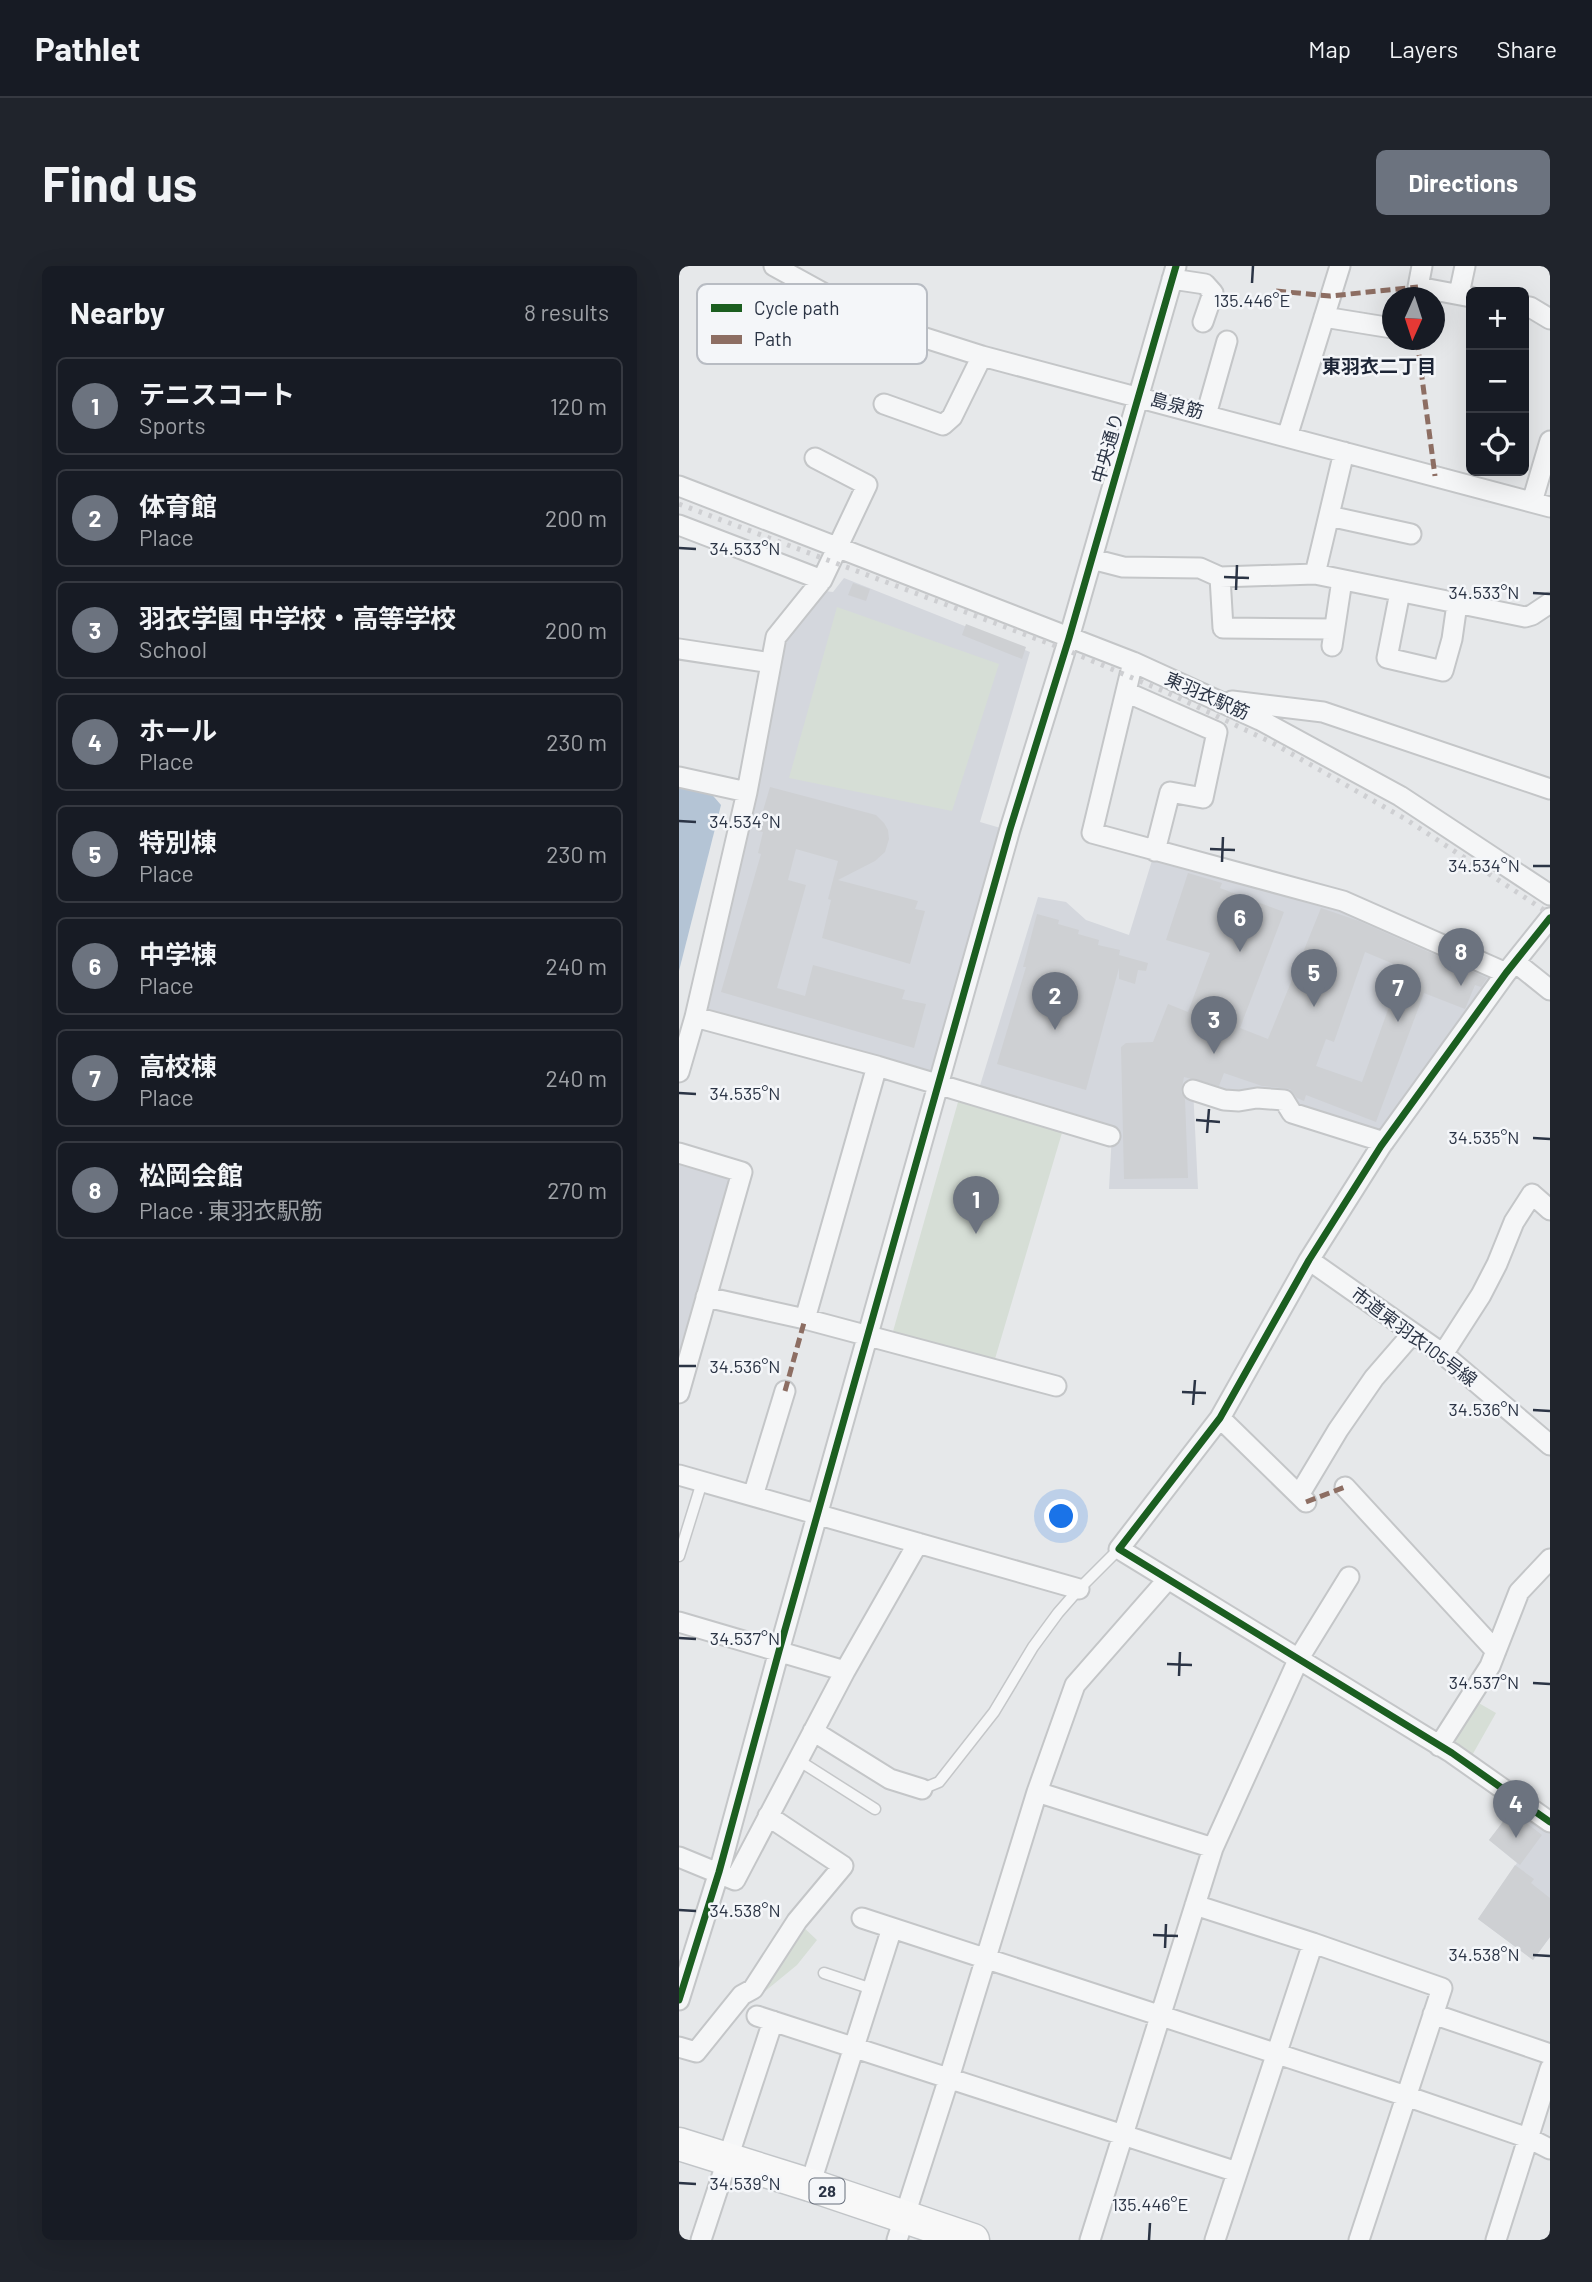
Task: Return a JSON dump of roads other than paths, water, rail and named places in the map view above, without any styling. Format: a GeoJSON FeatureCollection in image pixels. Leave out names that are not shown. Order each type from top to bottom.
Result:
{"type":"FeatureCollection","features":[{"type":"Feature","properties":{"kind":"main road","name":"28"},"geometry":{"type":"LineString","coordinates":[[679,2144],[810,2185],[900,2228],[973,2240]]}},
{"type":"Feature","properties":{"kind":"street","name":"島泉筋"},"geometry":{"type":"LineString","coordinates":[[774,266],[805,284]]}},
{"type":"Feature","properties":{"kind":"street"},"geometry":{"type":"LineString","coordinates":[[807,284],[814,266]]}},
{"type":"Feature","properties":{"kind":"street"},"geometry":{"type":"LineString","coordinates":[[1287,437],[1340,266]]}},
{"type":"Feature","properties":{"kind":"street"},"geometry":{"type":"LineString","coordinates":[[1418,267],[1418,287],[1465,295],[1465,266]]}},
{"type":"Feature","properties":{"kind":"street"},"geometry":{"type":"LineString","coordinates":[[1174,272],[1205,284],[1213,293],[1203,322]]}},
{"type":"Feature","properties":{"kind":"street","name":"中央通り"},"geometry":{"type":"LineString","coordinates":[[679,2000],[719,1872],[1010,829],[1069,638],[1174,272]]}},
{"type":"Feature","properties":{"kind":"street"},"geometry":{"type":"LineString","coordinates":[[1529,307],[1550,319]]}},
{"type":"Feature","properties":{"kind":"street"},"geometry":{"type":"LineString","coordinates":[[1324,317],[1382,326]]}},
{"type":"Feature","properties":{"kind":"street","name":"島泉筋"},"geometry":{"type":"LineString","coordinates":[[927,339],[982,356],[1541,504]]}},
{"type":"Feature","properties":{"kind":"street"},"geometry":{"type":"LineString","coordinates":[[1206,415],[1227,341]]}},
{"type":"Feature","properties":{"kind":"street"},"geometry":{"type":"LineString","coordinates":[[884,404],[943,425],[953,416],[982,356]]}},
{"type":"Feature","properties":{"kind":"street"},"geometry":{"type":"LineString","coordinates":[[1541,504],[1550,441]]}},
{"type":"Feature","properties":{"kind":"street"},"geometry":{"type":"LineString","coordinates":[[1315,574],[1344,452]]}},
{"type":"Feature","properties":{"kind":"street"},"geometry":{"type":"LineString","coordinates":[[679,1072],[695,1017],[747,792],[776,637],[822,580],[867,485],[815,458]]}},
{"type":"Feature","properties":{"kind":"street","name":"東羽衣駅筋"},"geometry":{"type":"LineString","coordinates":[[679,486],[1133,662],[1261,720],[1400,796],[1550,895]]}},
{"type":"Feature","properties":{"kind":"street"},"geometry":{"type":"LineString","coordinates":[[1329,516],[1411,534]]}},
{"type":"Feature","properties":{"kind":"street"},"geometry":{"type":"LineString","coordinates":[[679,525],[822,580]]}},
{"type":"Feature","properties":{"kind":"street"},"geometry":{"type":"LineString","coordinates":[[1092,559],[1123,567],[1200,568],[1220,577],[1315,574],[1525,617],[1550,603]]}},
{"type":"Feature","properties":{"kind":"street"},"geometry":{"type":"LineString","coordinates":[[1220,577],[1223,628],[1333,638],[1342,580]]}},
{"type":"Feature","properties":{"kind":"street"},"geometry":{"type":"LineString","coordinates":[[1400,593],[1387,658],[1443,671],[1457,604]]}},
{"type":"Feature","properties":{"kind":"street"},"geometry":{"type":"LineString","coordinates":[[679,649],[771,663]]}},
{"type":"Feature","properties":{"kind":"street"},"geometry":{"type":"LineString","coordinates":[[1133,662],[1092,833],[1343,901],[1510,967],[1550,990]]}},
{"type":"Feature","properties":{"kind":"street"},"geometry":{"type":"LineString","coordinates":[[1126,692],[1217,732],[1202,798],[1170,792],[1155,851]]}},
{"type":"Feature","properties":{"kind":"street"},"geometry":{"type":"LineString","coordinates":[[1215,699],[1323,712],[1550,789]]}},
{"type":"Feature","properties":{"kind":"street"},"geometry":{"type":"LineString","coordinates":[[679,777],[747,792]]}},
{"type":"Feature","properties":{"kind":"street"},"geometry":{"type":"LineString","coordinates":[[1550,918],[1510,967],[1384,1142],[1308,1260],[1220,1418],[1119,1549],[1452,1753],[1550,1822]]}},
{"type":"Feature","properties":{"kind":"street"},"geometry":{"type":"LineString","coordinates":[[695,1017],[877,1066],[1110,1136]]}},
{"type":"Feature","properties":{"kind":"street"},"geometry":{"type":"LineString","coordinates":[[805,1318],[877,1066]]}},
{"type":"Feature","properties":{"kind":"street"},"geometry":{"type":"LineString","coordinates":[[1193,1090],[1224,1100],[1284,1100],[1292,1112],[1384,1142]]}},
{"type":"Feature","properties":{"kind":"street"},"geometry":{"type":"LineString","coordinates":[[679,1153],[743,1172],[679,1393]]}},
{"type":"Feature","properties":{"kind":"street"},"geometry":{"type":"LineString","coordinates":[[1443,1354],[1481,1295],[1514,1222],[1532,1194],[1550,1210]]}},
{"type":"Feature","properties":{"kind":"street","name":"市道東羽衣105号線"},"geometry":{"type":"LineString","coordinates":[[1308,1260],[1443,1354],[1550,1445]]}},
{"type":"Feature","properties":{"kind":"street"},"geometry":{"type":"LineString","coordinates":[[706,1297],[805,1318],[1056,1386]]}},
{"type":"Feature","properties":{"kind":"street"},"geometry":{"type":"LineString","coordinates":[[1220,1418],[1302,1499],[1338,1430],[1374,1378],[1413,1333]]}},
{"type":"Feature","properties":{"kind":"street"},"geometry":{"type":"LineString","coordinates":[[753,1496],[785,1391]]}},
{"type":"Feature","properties":{"kind":"street"},"geometry":{"type":"LineString","coordinates":[[679,1475],[1079,1589]]}},
{"type":"Feature","properties":{"kind":"street"},"geometry":{"type":"LineString","coordinates":[[1345,1487],[1496,1651]]}},
{"type":"Feature","properties":{"kind":"street"},"geometry":{"type":"LineString","coordinates":[[679,1857],[735,1880],[845,1671],[918,1543]]}},
{"type":"Feature","properties":{"kind":"street"},"geometry":{"type":"LineString","coordinates":[[1439,1746],[1490,1666],[1520,1592],[1550,1559]]}},
{"type":"Feature","properties":{"kind":"street"},"geometry":{"type":"LineString","coordinates":[[1090,2240],[1213,1848],[1299,1658],[1349,1577]]}},
{"type":"Feature","properties":{"kind":"street"},"geometry":{"type":"LineString","coordinates":[[900,2228],[1037,1792],[1075,1685],[1168,1579]]}},
{"type":"Feature","properties":{"kind":"street"},"geometry":{"type":"LineString","coordinates":[[679,1622],[845,1671]]}},
{"type":"Feature","properties":{"kind":"street"},"geometry":{"type":"LineString","coordinates":[[813,1731],[890,1779],[922,1789]]}},
{"type":"Feature","properties":{"kind":"street"},"geometry":{"type":"LineString","coordinates":[[1037,1792],[1213,1848]]}},
{"type":"Feature","properties":{"kind":"street"},"geometry":{"type":"LineString","coordinates":[[679,2047],[696,2052],[742,1995],[753,1989],[797,1921],[843,1866],[768,1816]]}},
{"type":"Feature","properties":{"kind":"street"},"geometry":{"type":"LineString","coordinates":[[1195,1905],[1442,1988],[1359,2240]]}},
{"type":"Feature","properties":{"kind":"street"},"geometry":{"type":"LineString","coordinates":[[862,1918],[1406,2096],[1528,2138],[1550,2150]]}},
{"type":"Feature","properties":{"kind":"street"},"geometry":{"type":"LineString","coordinates":[[810,2185],[892,1928]]}},
{"type":"Feature","properties":{"kind":"street"},"geometry":{"type":"LineString","coordinates":[[1215,2240],[1313,1943]]}},
{"type":"Feature","properties":{"kind":"street"},"geometry":{"type":"LineString","coordinates":[[1433,2014],[1550,2054]]}},
{"type":"Feature","properties":{"kind":"street"},"geometry":{"type":"LineString","coordinates":[[723,2240],[702,2237],[727,2160],[765,2019],[1237,2172]]}},
{"type":"Feature","properties":{"kind":"street"},"geometry":{"type":"LineString","coordinates":[[1496,2240],[1550,2069]]}},
{"type":"Feature","properties":{"kind":"lane"},"geometry":{"type":"LineString","coordinates":[[679,1556],[702,1482]]}},
{"type":"Feature","properties":{"kind":"lane"},"geometry":{"type":"LineString","coordinates":[[922,1789],[939,1782],[994,1712],[1033,1647],[1079,1589],[1119,1549]]}},
{"type":"Feature","properties":{"kind":"lane"},"geometry":{"type":"LineString","coordinates":[[798,1760],[875,1809]]}},
{"type":"Feature","properties":{"kind":"lane"},"geometry":{"type":"LineString","coordinates":[[824,1973],[872,1989]]}},
{"type":"Feature","properties":{"kind":"water"},"geometry":{"type":"Polygon","coordinates":[[[679,785],[708,790],[721,805],[679,971],[679,785]]]}},
{"type":"Feature","properties":{"kind":"railway"},"geometry":{"type":"LineString","coordinates":[[679,504],[1069,651],[1168,693],[1271,742],[1407,820],[1550,914]]}},
{"type":"Feature","properties":{"kind":"place","name":"中学棟"},"geometry":{"type":"Point","coordinates":[1240,952]}},
{"type":"Feature","properties":{"kind":"place","name":"松岡会館"},"geometry":{"type":"Point","coordinates":[1461,986]}},
{"type":"Feature","properties":{"kind":"place","name":"特別棟"},"geometry":{"type":"Point","coordinates":[1314,1007]}},
{"type":"Feature","properties":{"kind":"place","name":"高校棟"},"geometry":{"type":"Point","coordinates":[1398,1022]}},
{"type":"Feature","properties":{"kind":"place","name":"体育館"},"geometry":{"type":"Point","coordinates":[1055,1030]}},
{"type":"Feature","properties":{"kind":"place","name":"羽衣学園 中学校・高等学校"},"geometry":{"type":"Point","coordinates":[1214,1054]}},
{"type":"Feature","properties":{"kind":"place","name":"テニスコート"},"geometry":{"type":"Point","coordinates":[976,1234]}},
{"type":"Feature","properties":{"kind":"place","name":"ホール"},"geometry":{"type":"Point","coordinates":[1516,1838]}},
{"type":"Feature","properties":{"kind":"district","name":"東羽衣二丁目"},"geometry":{"type":"Point","coordinates":[1379,366]}}]}
